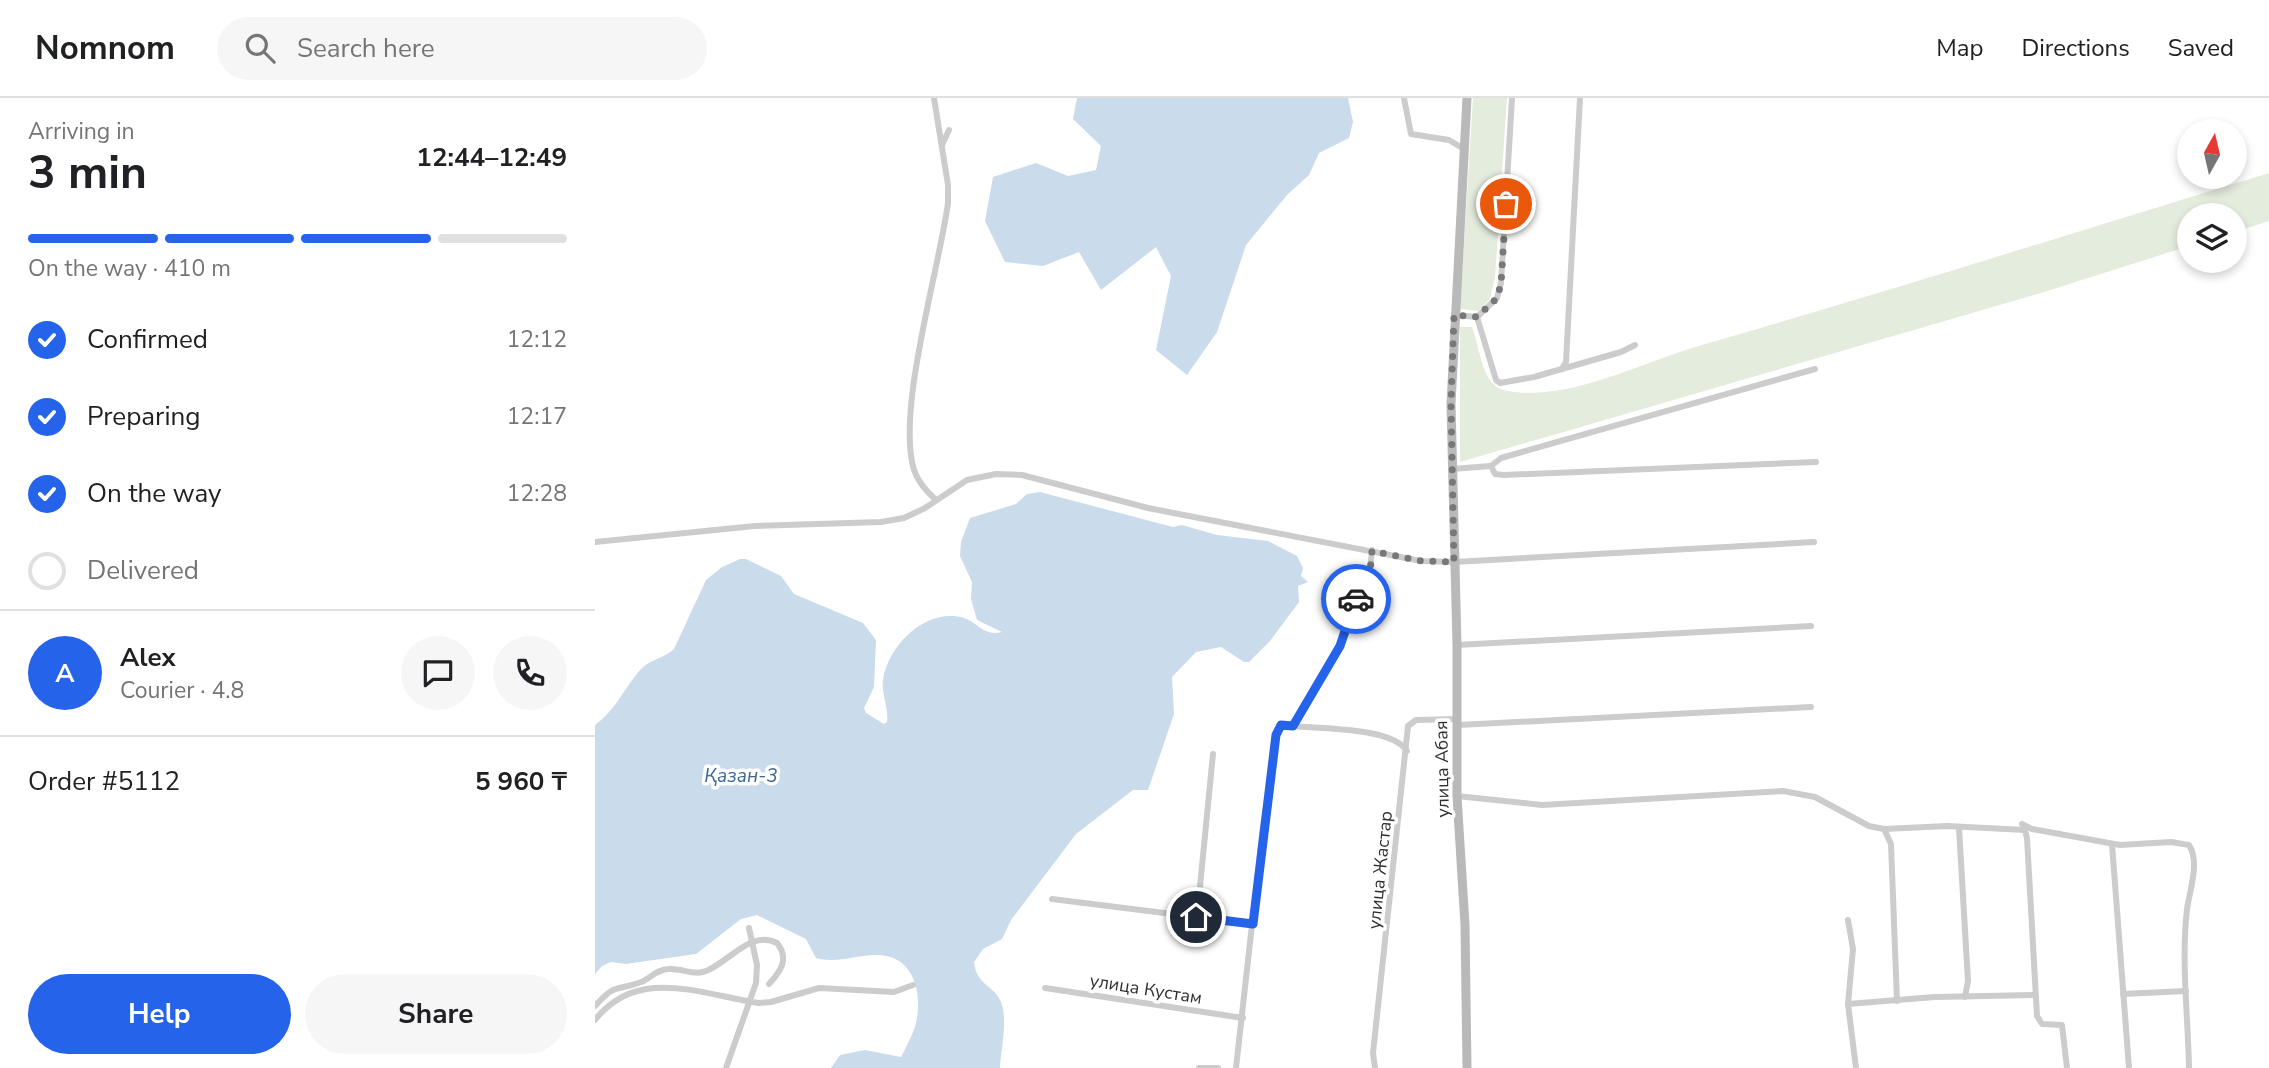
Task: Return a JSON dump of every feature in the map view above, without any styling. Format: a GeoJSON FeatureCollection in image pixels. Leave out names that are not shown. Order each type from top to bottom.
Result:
{"type":"FeatureCollection","features":[{"type":"Feature","properties":{"kind":"main road","name":"улица Абая"},"geometry":{"type":"LineString","coordinates":[[1467,98],[1454,315],[1452,469],[1457,645],[1457,796],[1465,925],[1467,1068]]}},
{"type":"Feature","properties":{"kind":"street"},"geometry":{"type":"LineString","coordinates":[[934,98],[948,203],[911,415],[915,473],[936,500]]}},
{"type":"Feature","properties":{"kind":"street"},"geometry":{"type":"LineString","coordinates":[[1404,98],[1412,134],[1449,140],[1464,149]]}},
{"type":"Feature","properties":{"kind":"street"},"geometry":{"type":"LineString","coordinates":[[1454,315],[1477,317],[1497,298],[1501,284],[1512,98]]}},
{"type":"Feature","properties":{"kind":"street"},"geometry":{"type":"LineString","coordinates":[[1563,367],[1566,362],[1580,98]]}},
{"type":"Feature","properties":{"kind":"street"},"geometry":{"type":"LineString","coordinates":[[942,145],[949,130]]}},
{"type":"Feature","properties":{"kind":"street"},"geometry":{"type":"LineString","coordinates":[[1477,317],[1496,380],[1500,383],[1534,377],[1621,352],[1635,345]]}},
{"type":"Feature","properties":{"kind":"street"},"geometry":{"type":"LineString","coordinates":[[1452,469],[1491,466],[1501,458],[1815,369]]}},
{"type":"Feature","properties":{"kind":"street"},"geometry":{"type":"LineString","coordinates":[[1491,466],[1495,474],[1504,475],[1816,462]]}},
{"type":"Feature","properties":{"kind":"street"},"geometry":{"type":"LineString","coordinates":[[595,542],[755,526],[881,522],[904,518],[977,476],[1023,475],[1148,508],[1421,561],[1454,562],[1814,542]]}},
{"type":"Feature","properties":{"kind":"street"},"geometry":{"type":"LineString","coordinates":[[1293,726],[1344,637],[1358,591],[1372,565],[1372,551]]}},
{"type":"Feature","properties":{"kind":"street"},"geometry":{"type":"LineString","coordinates":[[1457,645],[1811,626]]}},
{"type":"Feature","properties":{"kind":"street"},"geometry":{"type":"LineString","coordinates":[[1457,722],[1811,707]]}},
{"type":"Feature","properties":{"kind":"street","name":"улица Жастар"},"geometry":{"type":"LineString","coordinates":[[1375,1068],[1373,1053],[1408,726],[1412,722],[1457,722]]}},
{"type":"Feature","properties":{"kind":"street"},"geometry":{"type":"LineString","coordinates":[[1236,1068],[1272,761],[1276,735],[1281,725],[1389,737],[1402,744],[1406,751]]}},
{"type":"Feature","properties":{"kind":"street"},"geometry":{"type":"LineString","coordinates":[[1196,917],[1213,754]]}},
{"type":"Feature","properties":{"kind":"street"},"geometry":{"type":"LineString","coordinates":[[1457,796],[1542,805],[1783,791],[1815,797],[1869,826],[1884,829],[2025,830]]}},
{"type":"Feature","properties":{"kind":"street"},"geometry":{"type":"LineString","coordinates":[[2067,1068],[2062,1025],[2039,1023],[2025,830],[2022,824],[2032,829],[2111,843],[2171,842],[2184,843],[2192,849],[2195,857],[2186,918],[2189,1068]]}},
{"type":"Feature","properties":{"kind":"street"},"geometry":{"type":"LineString","coordinates":[[1959,828],[1968,981],[1965,997]]}},
{"type":"Feature","properties":{"kind":"street"},"geometry":{"type":"LineString","coordinates":[[1884,829],[1891,844],[1897,1001]]}},
{"type":"Feature","properties":{"kind":"street"},"geometry":{"type":"LineString","coordinates":[[2111,843],[2114,847],[2129,1068]]}},
{"type":"Feature","properties":{"kind":"street"},"geometry":{"type":"LineString","coordinates":[[1052,900],[1253,924]]}},
{"type":"Feature","properties":{"kind":"street"},"geometry":{"type":"LineString","coordinates":[[1848,920],[1853,949],[1848,1004],[1856,1068]]}},
{"type":"Feature","properties":{"kind":"street"},"geometry":{"type":"LineString","coordinates":[[726,1068],[756,983],[757,965],[749,928]]}},
{"type":"Feature","properties":{"kind":"street"},"geometry":{"type":"LineString","coordinates":[[595,1006],[614,988],[638,984],[668,969],[702,973],[733,952],[771,940],[782,948],[782,966],[769,984]]}},
{"type":"Feature","properties":{"kind":"street"},"geometry":{"type":"LineString","coordinates":[[595,1020],[615,999],[654,986],[748,1001],[771,1002],[819,988],[894,992],[913,985]]}},
{"type":"Feature","properties":{"kind":"street","name":"улица Кустам"},"geometry":{"type":"LineString","coordinates":[[1045,988],[1243,1018]]}},
{"type":"Feature","properties":{"kind":"street"},"geometry":{"type":"LineString","coordinates":[[2123,994],[2186,992]]}},
{"type":"Feature","properties":{"kind":"street"},"geometry":{"type":"LineString","coordinates":[[1848,1004],[2035,995]]}},
{"type":"Feature","properties":{"kind":"street"},"geometry":{"type":"LineString","coordinates":[[1199,1068],[1219,1068]]}},
{"type":"Feature","properties":{"kind":"shaded area"},"geometry":{"type":"Polygon","coordinates":[[[1473,98],[1507,98],[1495,277],[1490,299],[1478,311],[1460,309],[1473,98]]]}},
{"type":"Feature","properties":{"kind":"shaded area"},"geometry":{"type":"Polygon","coordinates":[[[2269,173],[2269,221],[2247,228],[2247,203],[2177,203],[2177,250],[2041,293],[1460,462],[1460,327],[1472,327],[1482,363],[1496,386],[1503,390],[1527,393],[1552,391],[1603,379],[1679,352],[2217,189],[2247,189],[2247,180],[2269,173]]]}},
{"type":"Feature","properties":{"kind":"water"},"geometry":{"type":"Polygon","coordinates":[[[1077,98],[1348,98],[1353,122],[1349,138],[1319,153],[1309,175],[1287,195],[1246,245],[1217,332],[1187,375],[1156,350],[1171,276],[1156,247],[1101,290],[1079,252],[1043,266],[1005,262],[985,221],[993,177],[1036,163],[1068,176],[1096,170],[1101,146],[1073,119],[1077,98]]]}},
{"type":"Feature","properties":{"kind":"water","name":"Қазан-3"},"geometry":{"type":"Polygon","coordinates":[[[1040,492],[1173,527],[1182,525],[1217,535],[1268,541],[1297,556],[1303,568],[1301,576],[1308,582],[1298,586],[1299,602],[1270,641],[1249,662],[1244,662],[1221,647],[1196,652],[1172,677],[1174,714],[1148,790],[1133,790],[1076,834],[1011,920],[1002,939],[983,949],[974,962],[978,976],[995,992],[1003,1009],[1000,1068],[831,1068],[840,1055],[865,1050],[901,1057],[917,1016],[914,981],[902,963],[880,955],[832,960],[816,958],[806,939],[757,915],[741,919],[696,954],[626,964],[611,962],[602,966],[595,974],[595,725],[609,713],[641,669],[674,649],[706,580],[722,567],[746,559],[781,576],[794,594],[863,623],[876,640],[874,687],[864,708],[866,713],[884,724],[887,722],[887,716],[883,679],[893,653],[912,631],[924,623],[950,616],[969,620],[991,633],[1002,632],[977,620],[971,599],[972,582],[960,556],[961,542],[970,518],[1016,504],[1027,494],[1040,492]]]}},
{"type":"Feature","properties":{"kind":"way so far"},"geometry":{"type":"LineString","coordinates":[[1356,599],[1370,572],[1372,551],[1421,561],[1454,562],[1451,404],[1454,315],[1477,317],[1497,298],[1501,284],[1506,204]]}},
{"type":"Feature","properties":{"kind":"route"},"geometry":{"type":"LineString","coordinates":[[1196,917],[1253,924],[1276,735],[1281,725],[1293,726],[1302,706],[1340,646],[1356,599]]}}]}
